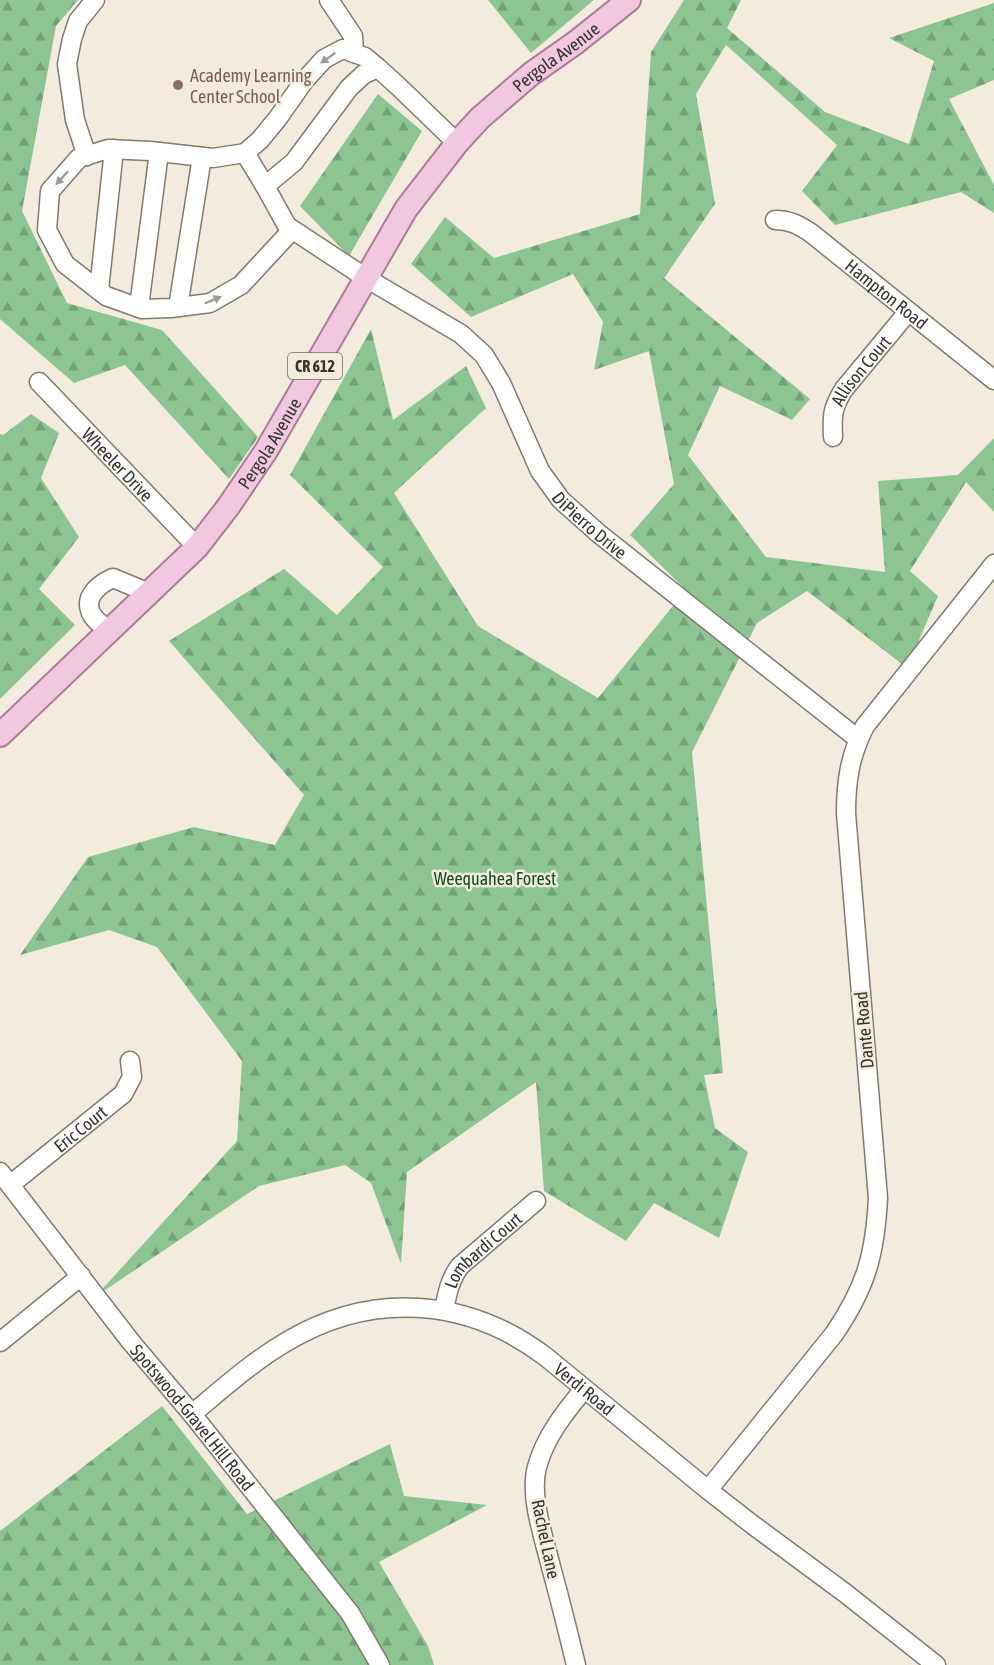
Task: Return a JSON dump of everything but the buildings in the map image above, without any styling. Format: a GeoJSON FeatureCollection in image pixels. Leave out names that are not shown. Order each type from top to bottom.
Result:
{"type":"FeatureCollection","features":[{"type":"Feature","properties":{"kind":"main road","name":"Pergola Avenue"},"geometry":{"type":"LineString","coordinates":[[0,735],[198,547],[266,451],[406,210],[457,143],[480,118],[531,74],[575,44],[629,0]]}},
{"type":"Feature","properties":{"kind":"street"},"geometry":{"type":"LineString","coordinates":[[87,156],[75,120],[67,64],[78,21],[95,0]]}},
{"type":"Feature","properties":{"kind":"street"},"geometry":{"type":"LineString","coordinates":[[330,0],[353,36],[354,53]]}},
{"type":"Feature","properties":{"kind":"street"},"geometry":{"type":"LineString","coordinates":[[245,153],[287,226],[292,230],[241,285],[210,303],[152,309],[106,296],[65,264],[47,230],[50,191],[79,158],[108,149],[213,158],[245,153],[260,140],[304,81],[324,59],[343,49],[364,57],[457,143]]}},
{"type":"Feature","properties":{"kind":"street"},"geometry":{"type":"LineString","coordinates":[[265,186],[294,162],[349,88],[364,74],[378,69]]}},
{"type":"Feature","properties":{"kind":"street"},"geometry":{"type":"LineString","coordinates":[[99,290],[114,149]]}},
{"type":"Feature","properties":{"kind":"street"},"geometry":{"type":"LineString","coordinates":[[139,307],[159,152]]}},
{"type":"Feature","properties":{"kind":"street"},"geometry":{"type":"LineString","coordinates":[[178,307],[202,157]]}},
{"type":"Feature","properties":{"kind":"street","name":"Hampton Road"},"geometry":{"type":"LineString","coordinates":[[775,220],[788,220],[811,233],[994,380]]}},
{"type":"Feature","properties":{"kind":"street","name":"DiPierro Drive"},"geometry":{"type":"LineString","coordinates":[[292,230],[366,278],[461,334],[484,355],[501,383],[540,471],[561,500],[598,533],[858,739]]}},
{"type":"Feature","properties":{"kind":"street","name":"Allison Court"},"geometry":{"type":"LineString","coordinates":[[833,437],[832,419],[835,403],[908,312]]}},
{"type":"Feature","properties":{"kind":"street","name":"Wheeler Drive"},"geometry":{"type":"LineString","coordinates":[[39,382],[198,547]]}},
{"type":"Feature","properties":{"kind":"street","name":"Dante Road"},"geometry":{"type":"LineString","coordinates":[[708,1491],[838,1327],[858,1294],[873,1252],[878,1187],[846,813],[849,770],[858,739],[865,726],[994,564]]}},
{"type":"Feature","properties":{"kind":"street"},"geometry":{"type":"LineString","coordinates":[[110,631],[94,618],[90,610],[90,599],[103,582],[113,578],[149,593]]}},
{"type":"Feature","properties":{"kind":"street","name":"Eric Court"},"geometry":{"type":"LineString","coordinates":[[5,1179],[123,1094],[132,1077],[129,1061]]}},
{"type":"Feature","properties":{"kind":"street","name":"Spotswood-Gravel Hill Road"},"geometry":{"type":"LineString","coordinates":[[5,1179],[131,1342],[192,1414],[350,1613],[380,1665]]}},
{"type":"Feature","properties":{"kind":"street","name":"Lombardi Court"},"geometry":{"type":"LineString","coordinates":[[444,1310],[453,1275],[460,1266],[536,1201]]}},
{"type":"Feature","properties":{"kind":"street"},"geometry":{"type":"LineString","coordinates":[[0,1342],[81,1276]]}},
{"type":"Feature","properties":{"kind":"street","name":"Verdi Road"},"geometry":{"type":"LineString","coordinates":[[192,1414],[257,1360],[288,1340],[347,1314],[404,1307],[444,1310],[491,1324],[546,1357],[708,1491],[845,1593],[936,1665]]}},
{"type":"Feature","properties":{"kind":"street","name":"Rachel Lane"},"geometry":{"type":"LineString","coordinates":[[576,1665],[541,1526],[535,1486],[536,1468],[549,1438],[558,1422],[584,1389]]}},
{"type":"Feature","properties":{"kind":"green space"},"geometry":{"type":"Polygon","coordinates":[[[0,0],[78,0],[56,26],[22,211],[67,303],[162,330],[258,437],[229,479],[125,365],[74,383],[0,319],[0,0]]]}},
{"type":"Feature","properties":{"kind":"green space"},"geometry":{"type":"Polygon","coordinates":[[[488,0],[594,0],[531,53],[488,0]]]}},
{"type":"Feature","properties":{"kind":"green space","name":"Weequahea Forest"},"geometry":{"type":"Polygon","coordinates":[[[684,0],[741,0],[727,28],[825,112],[909,144],[934,61],[889,38],[994,3],[994,80],[949,99],[994,185],[994,213],[961,192],[835,225],[802,191],[837,145],[726,45],[696,94],[715,204],[664,278],[810,399],[792,420],[720,386],[688,455],[766,557],[885,572],[878,481],[958,475],[994,438],[994,512],[966,482],[910,571],[938,596],[907,668],[807,591],[757,623],[692,752],[723,1073],[704,1075],[715,1128],[748,1152],[719,1238],[654,1203],[626,1241],[544,1191],[536,1082],[407,1172],[401,1264],[371,1183],[345,1165],[259,1186],[95,1297],[237,1141],[242,1061],[157,947],[109,930],[20,955],[88,857],[194,827],[275,845],[304,795],[169,641],[284,569],[337,615],[383,567],[290,475],[371,329],[393,420],[466,366],[486,408],[394,493],[478,626],[598,698],[686,590],[630,535],[674,484],[649,351],[594,370],[603,322],[573,274],[471,317],[411,264],[445,217],[494,258],[640,214],[651,52],[684,0]]]}},
{"type":"Feature","properties":{"kind":"green space"},"geometry":{"type":"Polygon","coordinates":[[[378,94],[422,131],[349,256],[300,206],[378,94]]]}},
{"type":"Feature","properties":{"kind":"green space"},"geometry":{"type":"Polygon","coordinates":[[[31,414],[59,433],[41,478],[79,537],[39,589],[75,625],[0,699],[0,434],[3,435],[31,414]]]}},
{"type":"Feature","properties":{"kind":"green space"},"geometry":{"type":"Polygon","coordinates":[[[162,1406],[247,1514],[390,1444],[404,1496],[487,1505],[379,1562],[428,1646],[434,1665],[0,1665],[0,1531],[162,1406]]]}},
{"type":"Feature","properties":{"kind":"place","name":"Academy Learning Center School"},"geometry":{"type":"Point","coordinates":[178,85]}}]}
